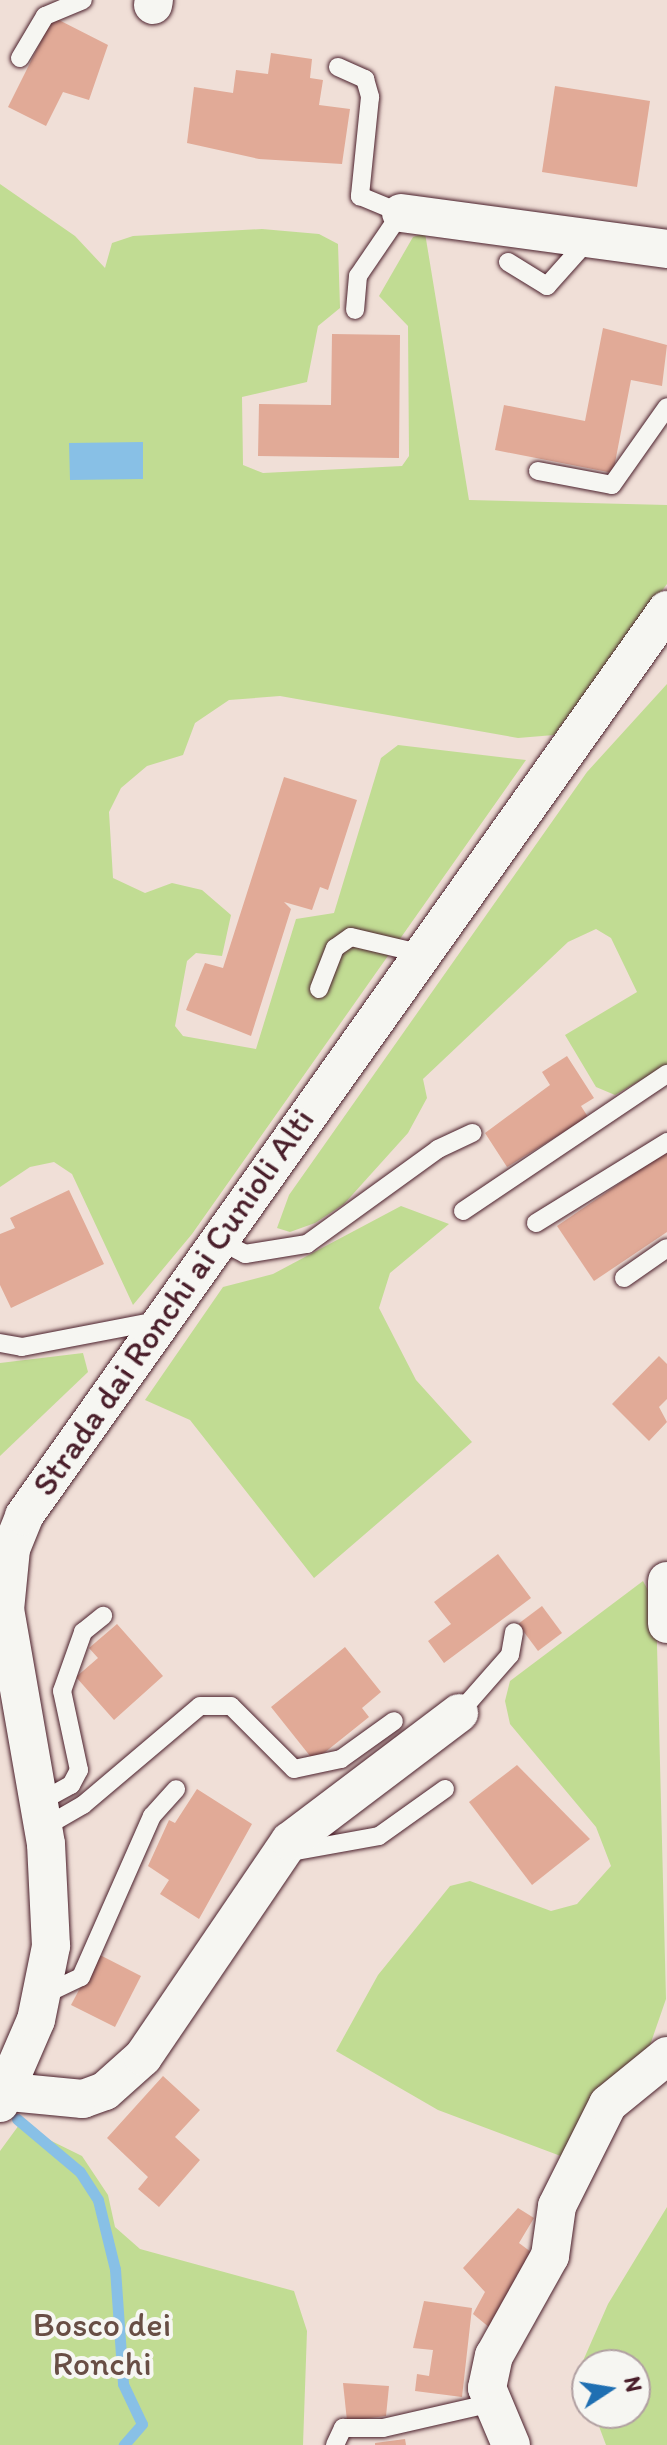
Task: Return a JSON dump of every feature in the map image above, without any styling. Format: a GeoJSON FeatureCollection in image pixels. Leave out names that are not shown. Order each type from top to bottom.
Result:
{"type":"FeatureCollection","features":[{"type":"Feature","properties":{"kind":"street"},"geometry":{"type":"LineString","coordinates":[[401,213],[667,249]]}},
{"type":"Feature","properties":{"kind":"street","name":"Strada dai Ronchi ai Cunioli Alti"},"geometry":{"type":"LineString","coordinates":[[459,1713],[322,1812],[281,1854],[143,2057],[105,2091],[83,2099],[5,2098],[41,1996],[51,1946],[40,1815],[6,1669],[3,1612],[11,1549],[37,1490],[667,610]]}},
{"type":"Feature","properties":{"kind":"street"},"geometry":{"type":"LineString","coordinates":[[667,1581],[667,1624]]}},
{"type":"Feature","properties":{"kind":"street"},"geometry":{"type":"LineString","coordinates":[[511,2445],[492,2403],[494,2356],[550,2256],[557,2206],[608,2104],[667,2056]]}},
{"type":"Feature","properties":{"kind":"lane"},"geometry":{"type":"LineString","coordinates":[[20,58],[45,16],[83,0]]}},
{"type":"Feature","properties":{"kind":"lane"},"geometry":{"type":"LineString","coordinates":[[338,67],[365,79],[370,97],[360,196],[401,213],[358,276],[355,310]]}},
{"type":"Feature","properties":{"kind":"lane"},"geometry":{"type":"LineString","coordinates":[[508,262],[547,286],[589,239]]}},
{"type":"Feature","properties":{"kind":"lane"},"geometry":{"type":"LineString","coordinates":[[538,471],[612,485],[667,407]]}},
{"type":"Feature","properties":{"kind":"lane"},"geometry":{"type":"LineString","coordinates":[[319,989],[335,948],[351,937],[423,954]]}},
{"type":"Feature","properties":{"kind":"lane"},"geometry":{"type":"LineString","coordinates":[[463,1211],[667,1074]]}},
{"type":"Feature","properties":{"kind":"lane"},"geometry":{"type":"LineString","coordinates":[[216,1239],[245,1254],[307,1244],[438,1149],[472,1133]]}},
{"type":"Feature","properties":{"kind":"lane"},"geometry":{"type":"LineString","coordinates":[[536,1223],[667,1142]]}},
{"type":"Feature","properties":{"kind":"lane"},"geometry":{"type":"LineString","coordinates":[[624,1278],[667,1248]]}},
{"type":"Feature","properties":{"kind":"lane"},"geometry":{"type":"LineString","coordinates":[[0,1343],[22,1347],[157,1321]]}},
{"type":"Feature","properties":{"kind":"lane"},"geometry":{"type":"LineString","coordinates":[[40,1815],[71,1785],[79,1770],[62,1691],[83,1632],[103,1616]]}},
{"type":"Feature","properties":{"kind":"lane"},"geometry":{"type":"LineString","coordinates":[[459,1713],[510,1655],[514,1632]]}},
{"type":"Feature","properties":{"kind":"lane"},"geometry":{"type":"LineString","coordinates":[[40,1815],[83,1805],[200,1706],[231,1706],[294,1769],[341,1759],[394,1721]]}},
{"type":"Feature","properties":{"kind":"lane"},"geometry":{"type":"LineString","coordinates":[[41,1996],[81,1977],[152,1816],[176,1789]]}},
{"type":"Feature","properties":{"kind":"lane"},"geometry":{"type":"LineString","coordinates":[[281,1854],[379,1836],[445,1789]]}},
{"type":"Feature","properties":{"kind":"lane"},"geometry":{"type":"LineString","coordinates":[[335,2445],[343,2428],[383,2428],[492,2403]]}},
{"type":"Feature","properties":{"kind":"green space"},"geometry":{"type":"Polygon","coordinates":[[[0,184],[75,236],[105,268],[112,243],[133,236],[262,229],[319,234],[338,244],[340,308],[318,326],[307,382],[242,397],[243,465],[263,473],[402,466],[409,456],[408,326],[379,296],[413,237],[425,233],[469,500],[667,505],[667,584],[554,735],[518,738],[280,696],[229,700],[195,723],[183,755],[147,766],[121,788],[109,812],[113,878],[145,893],[172,883],[202,890],[231,915],[222,956],[196,953],[187,961],[175,1026],[183,1036],[256,1049],[296,919],[334,913],[381,758],[398,745],[526,760],[192,1234],[133,1305],[72,1174],[54,1162],[30,1167],[0,1187],[0,184]]]}},
{"type":"Feature","properties":{"kind":"green space"},"geometry":{"type":"Polygon","coordinates":[[[667,684],[667,1065],[615,1095],[596,1087],[565,1035],[637,992],[611,938],[596,929],[568,942],[423,1079],[427,1098],[408,1133],[344,1204],[315,1223],[290,1232],[277,1228],[289,1195],[587,772],[667,684]]]}},
{"type":"Feature","properties":{"kind":"green space"},"geometry":{"type":"Polygon","coordinates":[[[401,1206],[449,1224],[390,1273],[379,1308],[416,1380],[472,1442],[314,1578],[190,1420],[145,1400],[223,1287],[273,1274],[401,1206]]]}},
{"type":"Feature","properties":{"kind":"green space"},"geometry":{"type":"Polygon","coordinates":[[[83,1353],[88,1372],[0,1456],[0,1363],[83,1353]]]}},
{"type":"Feature","properties":{"kind":"green space"},"geometry":{"type":"Polygon","coordinates":[[[643,1581],[656,1605],[666,1999],[648,2051],[566,2158],[438,2110],[336,2051],[378,1975],[450,1886],[470,1881],[551,1911],[577,1904],[611,1866],[596,1827],[510,1724],[505,1701],[510,1681],[643,1581]]]}},
{"type":"Feature","properties":{"kind":"green space","name":"Bosco dei Ronchi"},"geometry":{"type":"Polygon","coordinates":[[[19,2125],[82,2156],[108,2195],[115,2227],[140,2249],[294,2291],[307,2331],[303,2445],[0,2445],[0,2151],[19,2125]]]}},
{"type":"Feature","properties":{"kind":"green space"},"geometry":{"type":"Polygon","coordinates":[[[667,2207],[667,2445],[606,2445],[600,2429],[651,2429],[651,2349],[588,2349],[608,2304],[667,2207]]]}},
{"type":"Feature","properties":{"kind":"water"},"geometry":{"type":"Polygon","coordinates":[[[143,442],[143,479],[70,480],[69,443],[143,442]]]}},
{"type":"Feature","properties":{"kind":"building"},"geometry":{"type":"Polygon","coordinates":[[[53,17],[108,45],[89,100],[63,92],[46,126],[8,107],[53,17]]]}},
{"type":"Feature","properties":{"kind":"building"},"geometry":{"type":"Polygon","coordinates":[[[271,53],[312,59],[310,78],[323,80],[319,105],[350,109],[342,164],[259,159],[187,143],[194,87],[233,93],[236,70],[268,74],[271,53]]]}},
{"type":"Feature","properties":{"kind":"building"},"geometry":{"type":"Polygon","coordinates":[[[555,86],[650,101],[637,187],[542,172],[555,86]]]}},
{"type":"Feature","properties":{"kind":"building"},"geometry":{"type":"Polygon","coordinates":[[[603,328],[667,345],[662,386],[631,380],[613,473],[495,450],[504,405],[585,421],[603,328]]]}},
{"type":"Feature","properties":{"kind":"building"},"geometry":{"type":"Polygon","coordinates":[[[332,334],[400,335],[399,458],[258,456],[259,404],[331,405],[332,334]]]}},
{"type":"Feature","properties":{"kind":"building"},"geometry":{"type":"Polygon","coordinates":[[[284,777],[357,800],[328,890],[320,887],[312,910],[284,902],[291,909],[251,1036],[186,1010],[205,963],[223,968],[284,777]]]}},
{"type":"Feature","properties":{"kind":"building"},"geometry":{"type":"Polygon","coordinates":[[[567,1056],[594,1098],[581,1106],[588,1117],[507,1167],[485,1133],[550,1085],[542,1072],[567,1056]]]}},
{"type":"Feature","properties":{"kind":"building"},"geometry":{"type":"Polygon","coordinates":[[[667,1151],[667,1232],[594,1281],[557,1226],[667,1151]]]}},
{"type":"Feature","properties":{"kind":"building"},"geometry":{"type":"Polygon","coordinates":[[[69,1190],[104,1264],[11,1308],[0,1285],[0,1234],[15,1228],[10,1218],[69,1190]]]}},
{"type":"Feature","properties":{"kind":"building"},"geometry":{"type":"Polygon","coordinates":[[[659,1356],[667,1364],[667,1399],[659,1407],[667,1422],[649,1441],[612,1404],[659,1356]]]}},
{"type":"Feature","properties":{"kind":"building"},"geometry":{"type":"Polygon","coordinates":[[[498,1554],[531,1598],[444,1663],[428,1641],[451,1624],[434,1602],[498,1554]]]}},
{"type":"Feature","properties":{"kind":"building"},"geometry":{"type":"Polygon","coordinates":[[[542,1606],[562,1633],[538,1651],[518,1624],[542,1606]]]}},
{"type":"Feature","properties":{"kind":"building"},"geometry":{"type":"Polygon","coordinates":[[[117,1624],[163,1676],[114,1720],[76,1677],[98,1658],[89,1648],[117,1624]]]}},
{"type":"Feature","properties":{"kind":"building"},"geometry":{"type":"Polygon","coordinates":[[[345,1647],[381,1692],[362,1708],[369,1717],[314,1761],[271,1707],[345,1647]]]}},
{"type":"Feature","properties":{"kind":"building"},"geometry":{"type":"Polygon","coordinates":[[[517,1765],[590,1839],[532,1885],[469,1802],[517,1765]]]}},
{"type":"Feature","properties":{"kind":"building"},"geometry":{"type":"Polygon","coordinates":[[[197,1789],[252,1824],[199,1919],[160,1894],[169,1880],[148,1866],[169,1820],[175,1823],[197,1789]]]}},
{"type":"Feature","properties":{"kind":"building"},"geometry":{"type":"Polygon","coordinates":[[[98,1954],[141,1976],[115,2027],[71,2005],[98,1954]]]}},
{"type":"Feature","properties":{"kind":"building"},"geometry":{"type":"Polygon","coordinates":[[[163,2076],[200,2110],[175,2137],[200,2160],[159,2207],[138,2189],[148,2177],[107,2138],[163,2076]]]}},
{"type":"Feature","properties":{"kind":"building"},"geometry":{"type":"Polygon","coordinates":[[[518,2208],[534,2218],[519,2243],[539,2258],[495,2332],[473,2314],[485,2292],[463,2268],[518,2208]]]}},
{"type":"Feature","properties":{"kind":"building"},"geometry":{"type":"Polygon","coordinates":[[[424,2301],[472,2308],[462,2397],[415,2391],[417,2374],[429,2376],[433,2350],[413,2348],[424,2301]]]}},
{"type":"Feature","properties":{"kind":"building"},"geometry":{"type":"Polygon","coordinates":[[[343,2383],[389,2386],[386,2416],[347,2421],[343,2383]]]}},
{"type":"Feature","properties":{"kind":"building"},"geometry":{"type":"Polygon","coordinates":[[[405,2439],[406,2445],[375,2445],[375,2443],[405,2439]]]}},
{"type":"Feature","properties":{"kind":"waterway"},"geometry":{"type":"LineString","coordinates":[[17,2119],[80,2172],[98,2200],[115,2269],[123,2384],[142,2424],[124,2445]]}}]}
